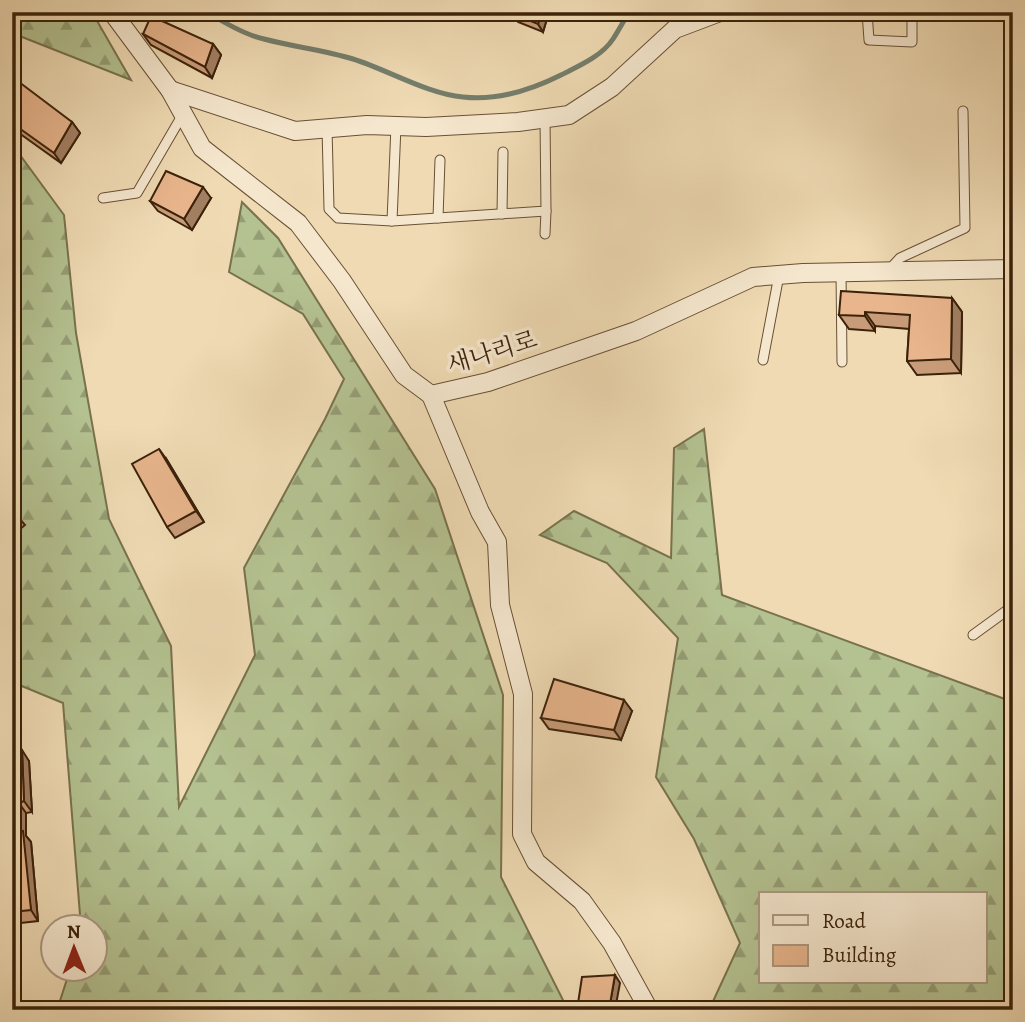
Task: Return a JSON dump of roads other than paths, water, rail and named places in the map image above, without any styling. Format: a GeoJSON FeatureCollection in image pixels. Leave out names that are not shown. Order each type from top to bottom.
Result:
{"type":"FeatureCollection","features":[{"type":"Feature","properties":{"kind":"street","name":"새나리로"},"geometry":{"type":"LineString","coordinates":[[113,12],[170,90],[202,148],[298,223],[342,281],[404,375],[431,395],[488,382],[636,331],[753,277],[841,272],[1013,269]]}},
{"type":"Feature","properties":{"kind":"street"},"geometry":{"type":"LineString","coordinates":[[170,90],[295,131],[368,125],[519,122],[569,115],[612,87],[674,29],[720,12]]}},
{"type":"Feature","properties":{"kind":"street"},"geometry":{"type":"LineString","coordinates":[[431,395],[480,513],[497,542],[500,606],[523,694],[522,834],[536,862],[582,901],[612,943],[649,1010]]}},
{"type":"Feature","properties":{"kind":"lane"},"geometry":{"type":"LineString","coordinates":[[867,12],[869,40],[912,42],[912,12]]}},
{"type":"Feature","properties":{"kind":"lane"},"geometry":{"type":"LineString","coordinates":[[888,271],[900,258],[965,228],[963,111]]}},
{"type":"Feature","properties":{"kind":"lane"},"geometry":{"type":"LineString","coordinates":[[103,198],[137,193],[183,114]]}},
{"type":"Feature","properties":{"kind":"lane"},"geometry":{"type":"LineString","coordinates":[[545,118],[545,234]]}},
{"type":"Feature","properties":{"kind":"lane"},"geometry":{"type":"LineString","coordinates":[[392,221],[396,126]]}},
{"type":"Feature","properties":{"kind":"lane"},"geometry":{"type":"LineString","coordinates":[[327,128],[329,209],[338,218],[392,221],[546,211]]}},
{"type":"Feature","properties":{"kind":"lane"},"geometry":{"type":"LineString","coordinates":[[502,214],[503,152]]}},
{"type":"Feature","properties":{"kind":"lane"},"geometry":{"type":"LineString","coordinates":[[438,218],[440,160]]}},
{"type":"Feature","properties":{"kind":"lane"},"geometry":{"type":"LineString","coordinates":[[841,272],[842,362]]}},
{"type":"Feature","properties":{"kind":"lane"},"geometry":{"type":"LineString","coordinates":[[763,360],[779,275]]}},
{"type":"Feature","properties":{"kind":"lane"},"geometry":{"type":"LineString","coordinates":[[973,635],[1013,606]]}},
{"type":"Feature","properties":{"kind":"waterway"},"geometry":{"type":"LineString","coordinates":[[207,12],[234,28],[257,37],[342,56],[436,91],[476,98],[526,90],[582,64],[608,45],[630,12]]}},
{"type":"Feature","properties":{"kind":"waterway"},"geometry":{"type":"LineString","coordinates":[[1011,12],[1013,16]]}}]}
